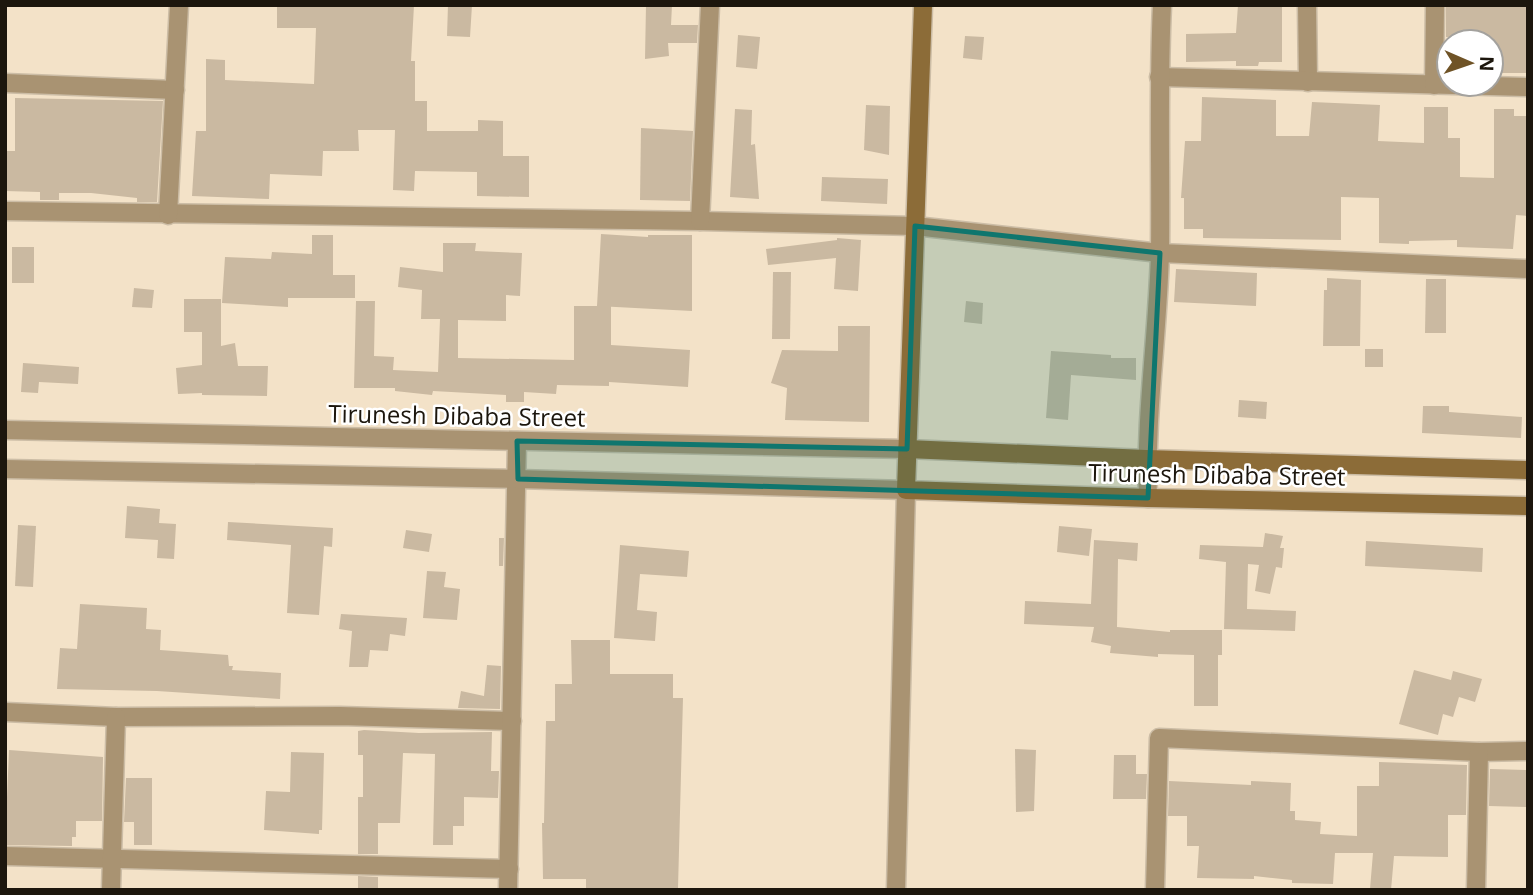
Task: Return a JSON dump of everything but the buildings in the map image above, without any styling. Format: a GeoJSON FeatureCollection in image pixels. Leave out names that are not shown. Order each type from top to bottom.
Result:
{"type":"FeatureCollection","features":[{"type":"Feature","properties":{"kind":"main road"},"geometry":{"type":"LineString","coordinates":[[906,490],[923,5]]}},
{"type":"Feature","properties":{"kind":"main road","name":"Tirunesh Dibaba Street"},"geometry":{"type":"LineString","coordinates":[[907,449],[1528,470]]}},
{"type":"Feature","properties":{"kind":"main road","name":"Tirunesh Dibaba Street"},"geometry":{"type":"LineString","coordinates":[[906,490],[1528,506]]}},
{"type":"Feature","properties":{"kind":"street"},"geometry":{"type":"LineString","coordinates":[[168,215],[179,5]]}},
{"type":"Feature","properties":{"kind":"street"},"geometry":{"type":"LineString","coordinates":[[700,220],[710,5]]}},
{"type":"Feature","properties":{"kind":"street"},"geometry":{"type":"LineString","coordinates":[[1148,498],[1146,459],[1160,253],[1159,77],[1162,5]]}},
{"type":"Feature","properties":{"kind":"street"},"geometry":{"type":"LineString","coordinates":[[1307,5],[1308,82]]}},
{"type":"Feature","properties":{"kind":"street"},"geometry":{"type":"LineString","coordinates":[[1434,5],[1434,85]]}},
{"type":"Feature","properties":{"kind":"street"},"geometry":{"type":"LineString","coordinates":[[1159,77],[1528,87]]}},
{"type":"Feature","properties":{"kind":"street"},"geometry":{"type":"LineString","coordinates":[[5,83],[175,90]]}},
{"type":"Feature","properties":{"kind":"street"},"geometry":{"type":"LineString","coordinates":[[5,211],[700,220],[915,226],[1160,253],[1528,269]]}},
{"type":"Feature","properties":{"kind":"street","name":"Tirunesh Dibaba Street"},"geometry":{"type":"LineString","coordinates":[[5,429],[907,449]]}},
{"type":"Feature","properties":{"kind":"street"},"geometry":{"type":"LineString","coordinates":[[508,890],[517,441]]}},
{"type":"Feature","properties":{"kind":"street","name":"Tirunesh Dibaba Street"},"geometry":{"type":"LineString","coordinates":[[5,469],[906,490]]}},
{"type":"Feature","properties":{"kind":"street"},"geometry":{"type":"LineString","coordinates":[[896,890],[906,490]]}},
{"type":"Feature","properties":{"kind":"street"},"geometry":{"type":"LineString","coordinates":[[5,712],[116,717],[340,716],[512,720]]}},
{"type":"Feature","properties":{"kind":"street"},"geometry":{"type":"LineString","coordinates":[[111,890],[116,717]]}},
{"type":"Feature","properties":{"kind":"street"},"geometry":{"type":"LineString","coordinates":[[1155,890],[1159,737],[1479,752],[1528,751]]}},
{"type":"Feature","properties":{"kind":"street"},"geometry":{"type":"LineString","coordinates":[[1476,890],[1479,752]]}},
{"type":"Feature","properties":{"kind":"street"},"geometry":{"type":"LineString","coordinates":[[5,856],[509,869]]}},
{"type":"Feature","properties":{"kind":"highlighted area"},"geometry":{"type":"Polygon","coordinates":[[[915,226],[1160,253],[1148,498],[518,479],[517,441],[907,449],[915,226]]]}}]}
